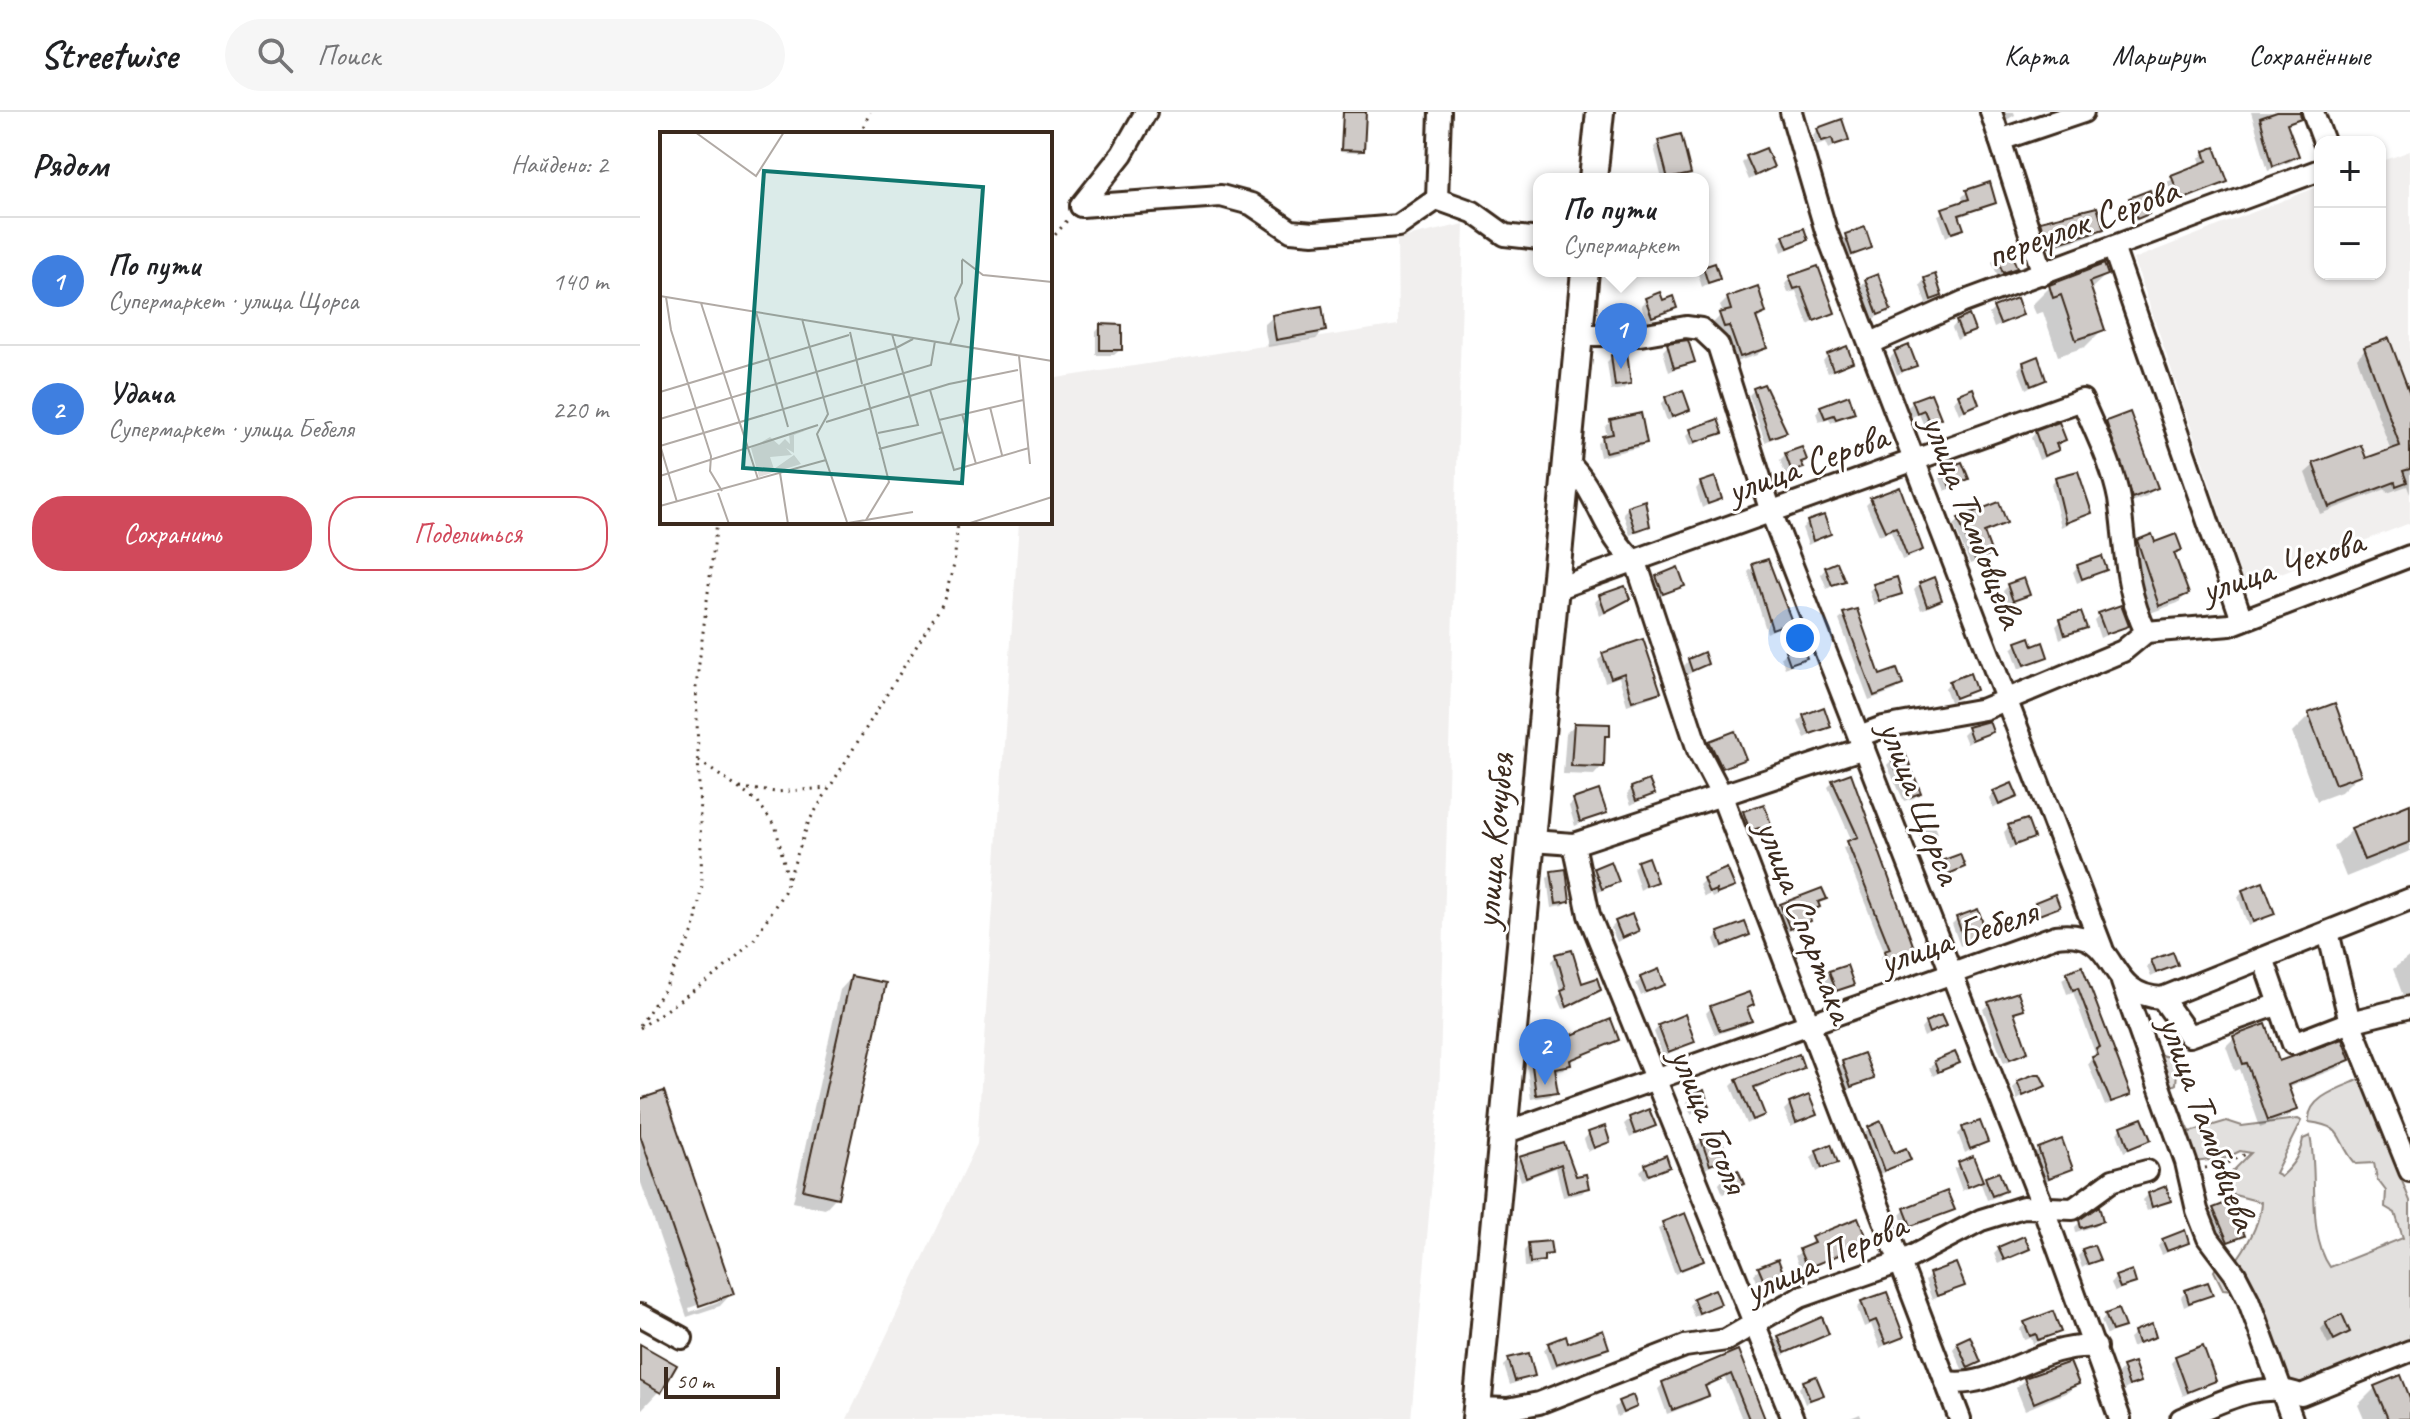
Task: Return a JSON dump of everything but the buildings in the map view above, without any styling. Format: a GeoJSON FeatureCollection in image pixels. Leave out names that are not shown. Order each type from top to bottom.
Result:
{"type":"FeatureCollection","features":[{"type":"Feature","properties":{"kind":"main road"},"geometry":{"type":"LineString","coordinates":[[1594,173],[1600,112]]}},
{"type":"Feature","properties":{"kind":"main road","name":"улица Кочубея"},"geometry":{"type":"LineString","coordinates":[[1477,1414],[1584,277]]}},
{"type":"Feature","properties":{"kind":"street"},"geometry":{"type":"LineString","coordinates":[[1081,206],[1122,154],[1146,112]]}},
{"type":"Feature","properties":{"kind":"street"},"geometry":{"type":"LineString","coordinates":[[1437,199],[1440,112]]}},
{"type":"Feature","properties":{"kind":"street","name":"улица Тамбовцева"},"geometry":{"type":"LineString","coordinates":[[1791,112],[1826,231],[2103,952]]}},
{"type":"Feature","properties":{"kind":"street"},"geometry":{"type":"LineString","coordinates":[[1991,112],[2043,274]]}},
{"type":"Feature","properties":{"kind":"street"},"geometry":{"type":"LineString","coordinates":[[2000,140],[2083,112]]}},
{"type":"Feature","properties":{"kind":"street"},"geometry":{"type":"LineString","coordinates":[[2313,112],[2322,136]]}},
{"type":"Feature","properties":{"kind":"street","name":"переулок Серова"},"geometry":{"type":"LineString","coordinates":[[1871,343],[1963,302],[2314,172]]}},
{"type":"Feature","properties":{"kind":"street"},"geometry":{"type":"LineString","coordinates":[[1081,206],[1221,196],[1251,204],[1291,231],[1313,233],[1398,226],[1437,199]]}},
{"type":"Feature","properties":{"kind":"street"},"geometry":{"type":"LineString","coordinates":[[1437,199],[1473,212],[1505,235],[1533,238]]}},
{"type":"Feature","properties":{"kind":"street"},"geometry":{"type":"LineString","coordinates":[[2113,247],[2242,620]]}},
{"type":"Feature","properties":{"kind":"street","name":"улица Щорса"},"geometry":{"type":"LineString","coordinates":[[1579,335],[1640,335],[1686,327],[1711,336],[1724,361],[1771,512],[2043,1207],[2120,1419]]}},
{"type":"Feature","properties":{"kind":"street","name":"улица Серова"},"geometry":{"type":"LineString","coordinates":[[1555,589],[2082,400],[2118,497],[2123,557],[2135,610],[2146,632]]}},
{"type":"Feature","properties":{"kind":"street","name":"улица Спартака"},"geometry":{"type":"LineString","coordinates":[[1567,462],[1583,477],[1613,540],[1636,562],[1698,750],[1721,794],[1808,1026],[1903,1261],[1960,1419]]}},
{"type":"Feature","properties":{"kind":"street","name":"улица Чехова"},"geometry":{"type":"LineString","coordinates":[[2146,632],[2221,627],[2410,556]]}},
{"type":"Feature","properties":{"kind":"street"},"geometry":{"type":"LineString","coordinates":[[1531,841],[1574,844],[1861,742],[2006,701],[2123,651],[2146,632]]}},
{"type":"Feature","properties":{"kind":"street","name":"улица Гоголя"},"geometry":{"type":"LineString","coordinates":[[1574,844],[1589,915],[1659,1081],[1793,1419]]}},
{"type":"Feature","properties":{"kind":"street"},"geometry":{"type":"LineString","coordinates":[[2122,981],[2133,991],[2162,998],[2410,899]]}},
{"type":"Feature","properties":{"kind":"street"},"geometry":{"type":"LineString","coordinates":[[2328,932],[2350,1022],[2410,1171]]}},
{"type":"Feature","properties":{"kind":"street","name":"улица Бебеля"},"geometry":{"type":"LineString","coordinates":[[1504,1133],[1659,1081],[1950,972],[2056,936],[2076,934],[2092,939],[2122,981]]}},
{"type":"Feature","properties":{"kind":"street"},"geometry":{"type":"LineString","coordinates":[[2263,958],[2293,1044],[2350,1022],[2410,1007]]}},
{"type":"Feature","properties":{"kind":"street","name":"улица Тамбовцева"},"geometry":{"type":"LineString","coordinates":[[2122,981],[2186,1162],[2197,1210],[2208,1238],[2235,1274],[2248,1299],[2292,1419]]}},
{"type":"Feature","properties":{"kind":"street"},"geometry":{"type":"LineString","coordinates":[[2162,998],[2189,1036],[2279,1004]]}},
{"type":"Feature","properties":{"kind":"street","name":"улица Перова"},"geometry":{"type":"LineString","coordinates":[[1477,1414],[1539,1403],[1685,1346],[1726,1340],[1739,1334],[1753,1321],[1800,1297],[1903,1261],[1981,1220],[2023,1207],[2073,1209],[2113,1180],[2147,1171]]}},
{"type":"Feature","properties":{"kind":"street"},"geometry":{"type":"LineString","coordinates":[[640,1315],[682,1338]]}},
{"type":"Feature","properties":{"kind":"street"},"geometry":{"type":"LineString","coordinates":[[1947,1382],[1977,1382],[2064,1347],[2096,1347]]}},
{"type":"Feature","properties":{"kind":"street"},"geometry":{"type":"LineString","coordinates":[[2181,1419],[2228,1399],[2279,1387],[2301,1395],[2410,1351]]}},
{"type":"Feature","properties":{"kind":"path"},"geometry":{"type":"LineString","coordinates":[[861,132],[870,112]]}},
{"type":"Feature","properties":{"kind":"path"},"geometry":{"type":"LineString","coordinates":[[1052,237],[1081,206]]}},
{"type":"Feature","properties":{"kind":"path"},"geometry":{"type":"LineString","coordinates":[[640,1026],[666,986],[694,930],[702,885],[696,687],[717,524]]}},
{"type":"Feature","properties":{"kind":"path"},"geometry":{"type":"LineString","coordinates":[[640,1026],[721,971],[753,941],[788,880],[809,821],[943,603],[954,565],[958,524]]}},
{"type":"Feature","properties":{"kind":"path"},"geometry":{"type":"LineString","coordinates":[[698,761],[758,802],[776,828],[788,880]]}},
{"type":"Feature","properties":{"kind":"path"},"geometry":{"type":"LineString","coordinates":[[736,788],[776,792],[830,788]]}},
{"type":"Feature","properties":{"kind":"shaded area"},"geometry":{"type":"Polygon","coordinates":[[[2410,151],[2410,523],[2245,587],[2134,259],[2314,188],[2314,280],[2386,280],[2386,160],[2410,151]]]}},
{"type":"Feature","properties":{"kind":"shaded area"},"geometry":{"type":"Polygon","coordinates":[[[1464,224],[1439,1101],[1411,1419],[847,1419],[977,1144],[1019,524],[1052,524],[1052,379],[1398,325],[1397,239],[1464,224]]]}},
{"type":"Feature","properties":{"kind":"shaded area"},"geometry":{"type":"Polygon","coordinates":[[[2156,1054],[2178,1059],[2176,1084],[2170,1087],[2190,1132],[2227,1121],[2242,1126],[2301,1121],[2275,1173],[2281,1176],[2285,1172],[2298,1155],[2303,1139],[2310,1136],[2315,1221],[2330,1267],[2403,1238],[2395,1213],[2385,1207],[2386,1191],[2377,1179],[2374,1163],[2356,1164],[2335,1131],[2309,1122],[2313,1106],[2319,1100],[2361,1079],[2410,1201],[2410,1344],[2299,1387],[2285,1380],[2233,1290],[2223,1289],[2214,1271],[2224,1253],[2238,1258],[2256,1224],[2261,1202],[2227,1193],[2220,1184],[2251,1153],[2240,1151],[2226,1158],[2194,1162],[2145,1078],[2143,1065],[2156,1054]]]}},
{"type":"Feature","properties":{"kind":"place","name":"По пути"},"geometry":{"type":"Point","coordinates":[1621,369]}},
{"type":"Feature","properties":{"kind":"place","name":"Удача"},"geometry":{"type":"Point","coordinates":[1545,1085]}}]}
